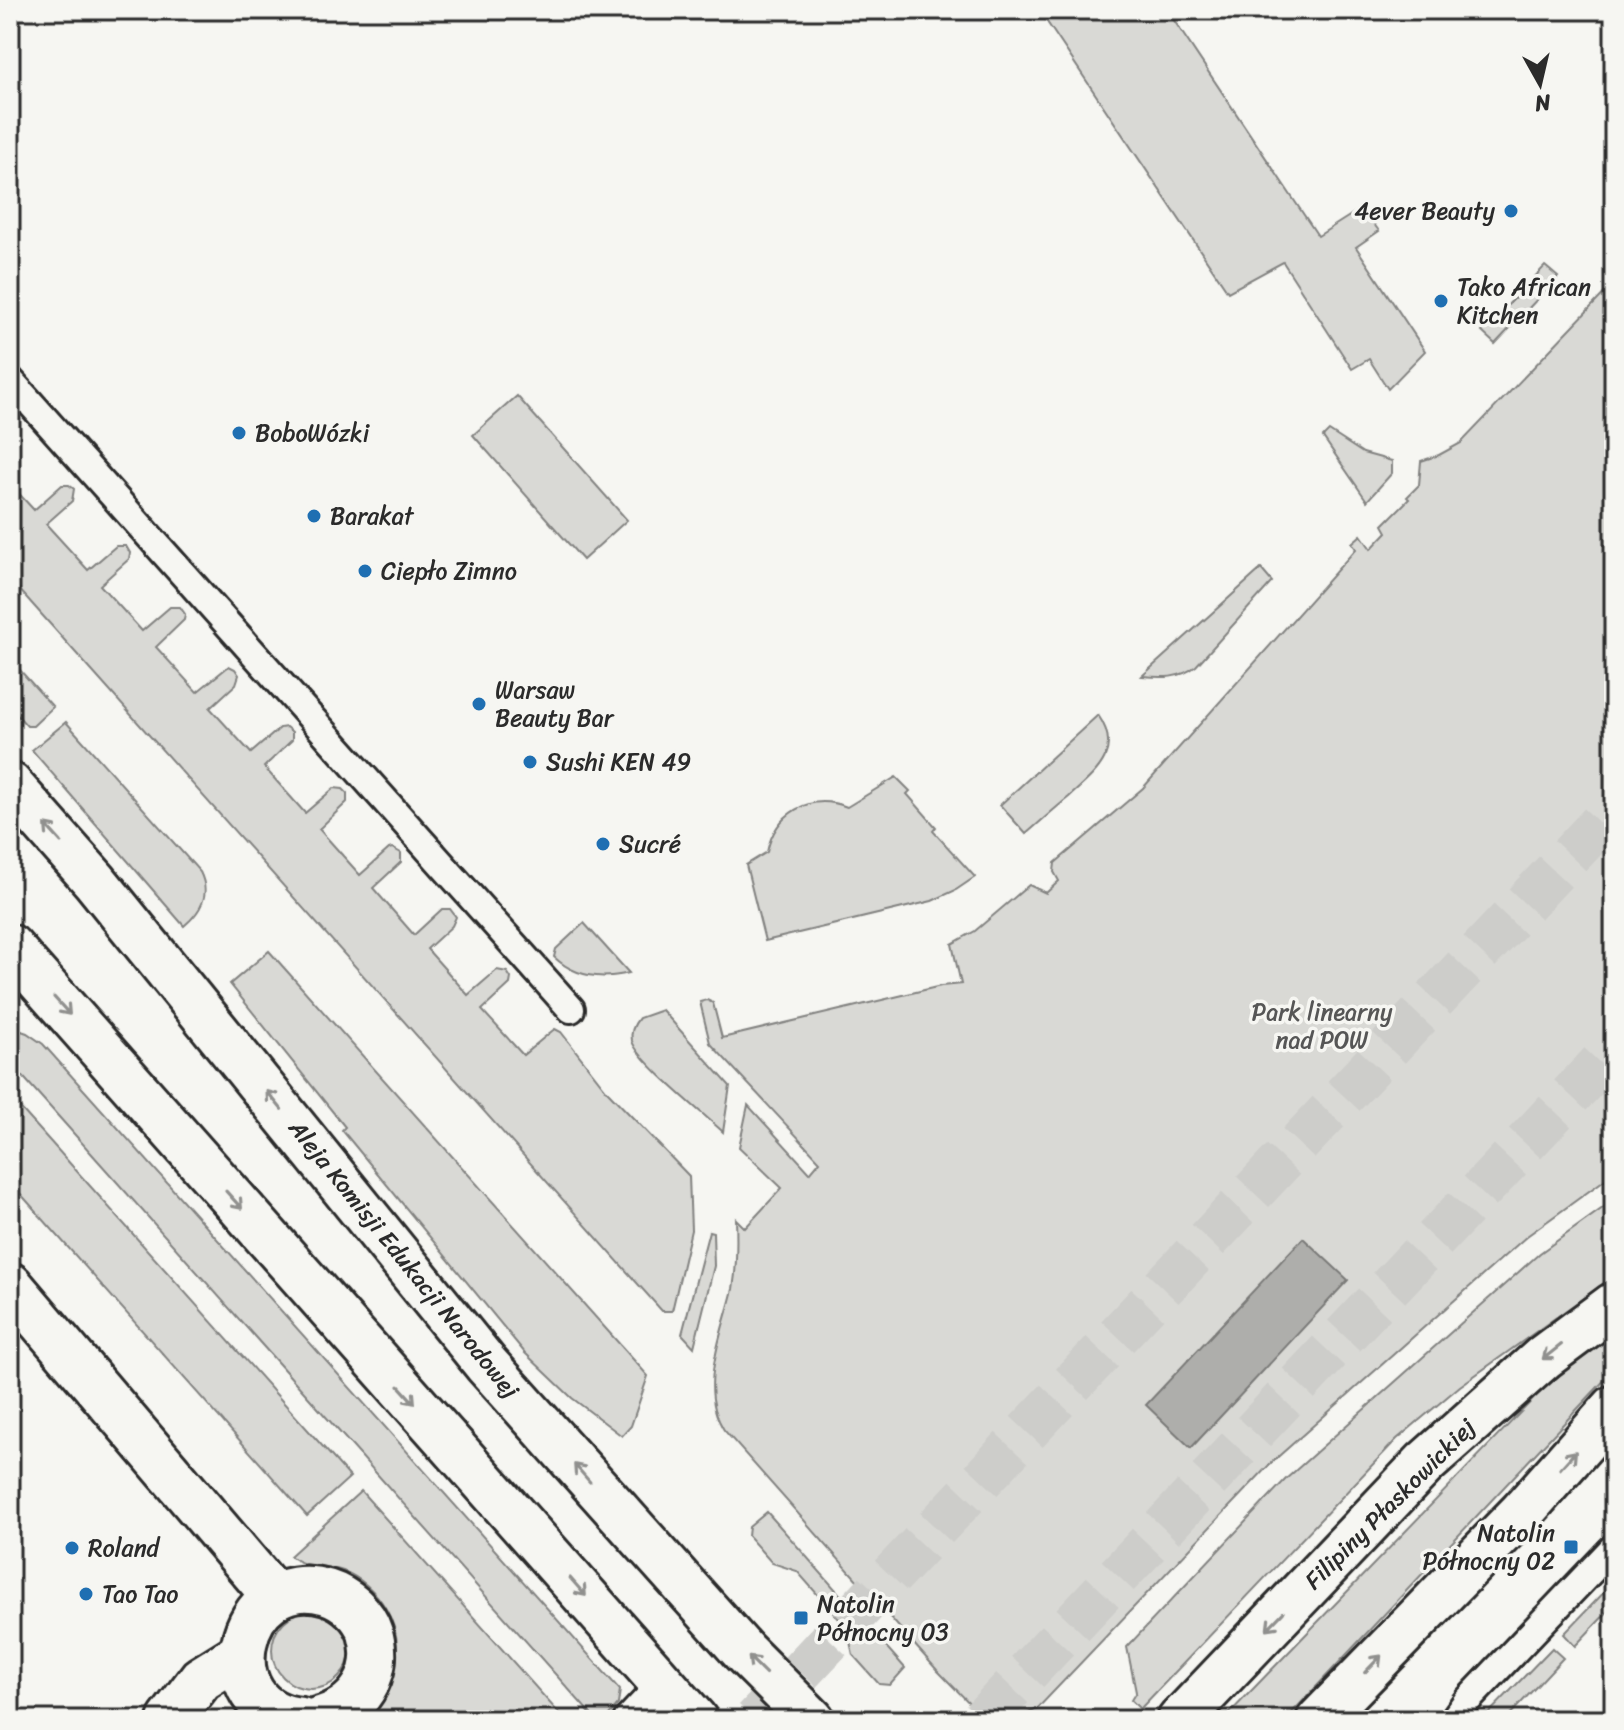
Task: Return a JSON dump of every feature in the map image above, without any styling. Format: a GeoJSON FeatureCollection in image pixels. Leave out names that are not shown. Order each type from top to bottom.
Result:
{"type":"FeatureCollection","features":[{"type":"Feature","properties":{"kind":"street","name":"Aleja Komisji Edukacji Narodowej"},"geometry":{"type":"LineString","coordinates":[[10,785],[116,906],[486,1364],[744,1652],[812,1720]]}},
{"type":"Feature","properties":{"kind":"street"},"geometry":{"type":"LineString","coordinates":[[15,961],[695,1720]]}},
{"type":"Feature","properties":{"kind":"street"},"geometry":{"type":"LineString","coordinates":[[10,1285],[275,1597]]}},
{"type":"Feature","properties":{"kind":"street","name":"Filipiny Płaskowickiej"},"geometry":{"type":"LineString","coordinates":[[1180,1720],[1425,1463],[1544,1357],[1614,1305]]}},
{"type":"Feature","properties":{"kind":"street"},"geometry":{"type":"LineString","coordinates":[[1319,1720],[1522,1512],[1614,1408]]}},
{"type":"Feature","properties":{"kind":"street"},"geometry":{"type":"LineString","coordinates":[[301,1720],[271,1711],[255,1696],[244,1676],[241,1654],[245,1631],[258,1611],[275,1597],[296,1589],[317,1589],[338,1595],[355,1609],[368,1626],[374,1647],[373,1668],[365,1688],[352,1705],[333,1716],[317,1720]]}},
{"type":"Feature","properties":{"kind":"street"},"geometry":{"type":"LineString","coordinates":[[170,1720],[201,1679],[241,1654]]}},
{"type":"Feature","properties":{"kind":"lane"},"geometry":{"type":"LineString","coordinates":[[10,380],[571,1009]]}},
{"type":"Feature","properties":{"kind":"lane"},"geometry":{"type":"LineString","coordinates":[[1453,1720],[1466,1702],[1614,1547]]}},
{"type":"Feature","properties":{"kind":"lane"},"geometry":{"type":"LineString","coordinates":[[627,1720],[662,1683]]}},
{"type":"Feature","properties":{"kind":"green space"},"geometry":{"type":"Polygon","coordinates":[[[1039,10],[1167,10],[1318,236],[1362,208],[1379,231],[1356,247],[1425,351],[1388,389],[1369,359],[1352,369],[1283,262],[1228,292],[1039,10]]]}},
{"type":"Feature","properties":{"kind":"green space"},"geometry":{"type":"Polygon","coordinates":[[[1545,266],[1558,277],[1495,344],[1482,332],[1545,266]]]}},
{"type":"Feature","properties":{"kind":"green space","name":"Park linearny nad POW"},"geometry":{"type":"Polygon","coordinates":[[[1614,283],[1614,1173],[1527,1236],[1271,1463],[1037,1709],[1010,1719],[996,1720],[982,1716],[937,1670],[724,1430],[716,1414],[712,1378],[733,1289],[736,1219],[745,1228],[782,1188],[739,1147],[748,1105],[810,1173],[820,1161],[710,1043],[700,1002],[707,1000],[713,1003],[722,1038],[941,986],[961,984],[952,944],[975,931],[1029,885],[1046,893],[1059,881],[1054,872],[1055,863],[1143,788],[1356,549],[1352,543],[1361,535],[1371,549],[1387,532],[1383,525],[1419,485],[1421,461],[1461,443],[1614,283]]]}},
{"type":"Feature","properties":{"kind":"green space"},"geometry":{"type":"Polygon","coordinates":[[[517,396],[627,520],[583,560],[473,435],[517,396]]]}},
{"type":"Feature","properties":{"kind":"green space"},"geometry":{"type":"Polygon","coordinates":[[[1329,431],[1363,453],[1392,461],[1392,473],[1367,501],[1323,437],[1329,431]]]}},
{"type":"Feature","properties":{"kind":"green space"},"geometry":{"type":"Polygon","coordinates":[[[10,484],[34,510],[62,485],[74,489],[72,501],[46,524],[88,570],[116,546],[126,546],[129,559],[100,585],[142,631],[170,607],[180,607],[185,614],[184,620],[156,647],[197,692],[229,666],[239,675],[236,684],[210,708],[251,753],[280,728],[286,727],[292,732],[292,740],[264,767],[305,813],[334,788],[347,793],[347,802],[319,829],[360,875],[389,849],[401,853],[401,862],[373,888],[414,935],[442,909],[450,909],[456,917],[452,926],[427,949],[468,995],[497,970],[507,972],[511,978],[510,984],[482,1010],[523,1055],[555,1029],[561,1032],[608,1092],[689,1176],[691,1230],[672,1311],[662,1311],[10,579],[10,484]]]}},
{"type":"Feature","properties":{"kind":"green space"},"geometry":{"type":"Polygon","coordinates":[[[1261,569],[1272,582],[1196,666],[1177,675],[1142,676],[1261,569]]]}},
{"type":"Feature","properties":{"kind":"green space"},"geometry":{"type":"Polygon","coordinates":[[[10,659],[53,707],[33,726],[27,726],[10,707],[10,659]]]}},
{"type":"Feature","properties":{"kind":"green space"},"geometry":{"type":"Polygon","coordinates":[[[1098,715],[1108,740],[1103,761],[1088,779],[1026,834],[1000,805],[1098,715]]]}},
{"type":"Feature","properties":{"kind":"green space"},"geometry":{"type":"Polygon","coordinates":[[[66,722],[200,872],[205,888],[203,902],[184,926],[32,750],[66,722]]]}},
{"type":"Feature","properties":{"kind":"green space"},"geometry":{"type":"Polygon","coordinates":[[[896,777],[936,827],[933,831],[975,877],[932,901],[765,941],[746,865],[767,852],[778,827],[796,810],[820,802],[847,807],[896,777]]]}},
{"type":"Feature","properties":{"kind":"green space"},"geometry":{"type":"Polygon","coordinates":[[[584,923],[629,973],[589,975],[571,969],[554,957],[556,949],[584,923]]]}},
{"type":"Feature","properties":{"kind":"green space"},"geometry":{"type":"Polygon","coordinates":[[[269,951],[648,1376],[631,1426],[622,1436],[572,1398],[525,1353],[342,1130],[345,1127],[230,984],[269,951]]]}},
{"type":"Feature","properties":{"kind":"green space"},"geometry":{"type":"Polygon","coordinates":[[[662,1010],[730,1086],[723,1132],[646,1061],[632,1041],[633,1028],[639,1018],[662,1010]]]}},
{"type":"Feature","properties":{"kind":"green space"},"geometry":{"type":"Polygon","coordinates":[[[10,1027],[27,1033],[43,1044],[620,1690],[618,1704],[605,1720],[596,1720],[10,1062],[10,1027]]]}},
{"type":"Feature","properties":{"kind":"green space"},"geometry":{"type":"Polygon","coordinates":[[[15,1102],[350,1477],[307,1516],[10,1182],[10,1103],[15,1102]]]}},
{"type":"Feature","properties":{"kind":"green space"},"geometry":{"type":"Polygon","coordinates":[[[1614,1200],[1614,1276],[1460,1386],[1397,1439],[1140,1709],[1131,1700],[1136,1692],[1127,1647],[1286,1479],[1540,1253],[1614,1200]]]}},
{"type":"Feature","properties":{"kind":"green space"},"geometry":{"type":"Polygon","coordinates":[[[709,1231],[713,1232],[714,1266],[694,1347],[682,1334],[709,1231]]]}},
{"type":"Feature","properties":{"kind":"green space"},"geometry":{"type":"Polygon","coordinates":[[[1614,1335],[1614,1370],[1285,1720],[1223,1720],[1547,1385],[1614,1335]]]}},
{"type":"Feature","properties":{"kind":"green space"},"geometry":{"type":"Polygon","coordinates":[[[361,1491],[565,1720],[363,1720],[384,1687],[397,1652],[396,1637],[386,1609],[356,1577],[336,1569],[302,1563],[290,1556],[361,1491]]]}},
{"type":"Feature","properties":{"kind":"green space"},"geometry":{"type":"Polygon","coordinates":[[[767,1512],[905,1668],[890,1685],[879,1684],[853,1655],[847,1628],[797,1571],[772,1563],[748,1536],[749,1527],[767,1512]]]}},
{"type":"Feature","properties":{"kind":"green space"},"geometry":{"type":"Polygon","coordinates":[[[1614,1582],[1614,1605],[1575,1646],[1564,1634],[1614,1582]]]}},
{"type":"Feature","properties":{"kind":"green space"},"geometry":{"type":"Polygon","coordinates":[[[311,1611],[326,1614],[343,1628],[350,1650],[347,1665],[333,1682],[311,1689],[296,1686],[279,1672],[272,1650],[275,1635],[289,1618],[311,1611]]]}},
{"type":"Feature","properties":{"kind":"green space"},"geometry":{"type":"Polygon","coordinates":[[[1552,1648],[1563,1658],[1505,1720],[1482,1720],[1552,1648]]]}},
{"type":"Feature","properties":{"kind":"shaded area"},"geometry":{"type":"Polygon","coordinates":[[[1303,1238],[1348,1280],[1191,1448],[1146,1405],[1303,1238]]]}},
{"type":"Feature","properties":{"kind":"tunnel"},"geometry":{"type":"LineString","coordinates":[[755,1720],[1614,809]]}},
{"type":"Feature","properties":{"kind":"tunnel"},"geometry":{"type":"LineString","coordinates":[[982,1720],[1614,1049]]}},
{"type":"Feature","properties":{"kind":"place","name":"4ever Beauty"},"geometry":{"type":"Point","coordinates":[1511,211]}},
{"type":"Feature","properties":{"kind":"place","name":"Tako African Kitchen"},"geometry":{"type":"Point","coordinates":[1441,301]}},
{"type":"Feature","properties":{"kind":"place","name":"BoboWózki"},"geometry":{"type":"Point","coordinates":[239,433]}},
{"type":"Feature","properties":{"kind":"place","name":"Barakat"},"geometry":{"type":"Point","coordinates":[314,516]}},
{"type":"Feature","properties":{"kind":"place","name":"Ciepło Zimno"},"geometry":{"type":"Point","coordinates":[365,571]}},
{"type":"Feature","properties":{"kind":"place","name":"Warsaw Beauty Bar"},"geometry":{"type":"Point","coordinates":[479,704]}},
{"type":"Feature","properties":{"kind":"place","name":"Sushi KEN 49"},"geometry":{"type":"Point","coordinates":[530,762]}},
{"type":"Feature","properties":{"kind":"place","name":"Sucré"},"geometry":{"type":"Point","coordinates":[603,844]}},
{"type":"Feature","properties":{"kind":"place","name":"Natolin Północny 02"},"geometry":{"type":"Point","coordinates":[1571,1547]}},
{"type":"Feature","properties":{"kind":"place","name":"Roland"},"geometry":{"type":"Point","coordinates":[72,1548]}},
{"type":"Feature","properties":{"kind":"place","name":"Tao Tao"},"geometry":{"type":"Point","coordinates":[86,1594]}},
{"type":"Feature","properties":{"kind":"place","name":"Natolin Północny 03"},"geometry":{"type":"Point","coordinates":[801,1618]}}]}
